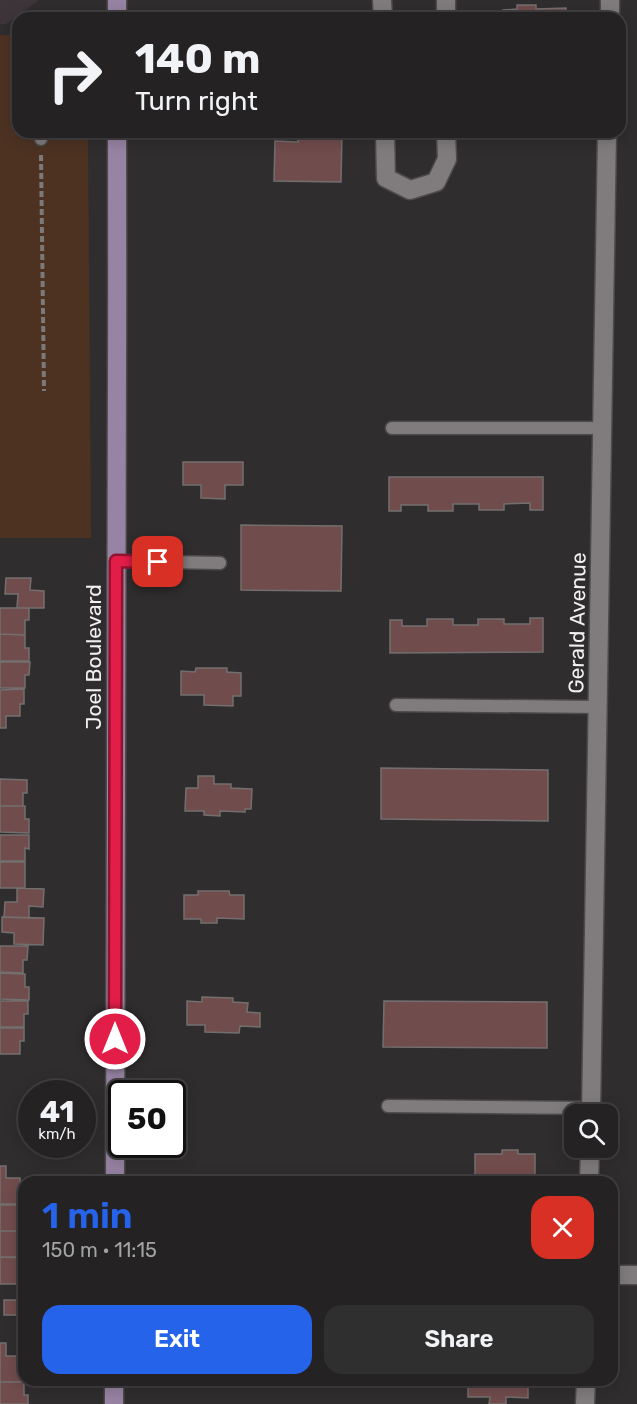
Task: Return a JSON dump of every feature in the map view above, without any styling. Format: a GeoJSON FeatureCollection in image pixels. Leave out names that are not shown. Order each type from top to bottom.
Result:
{"type":"FeatureCollection","features":[{"type":"Feature","properties":{"kind":"main road","name":"Joel Boulevard"},"geometry":{"type":"LineString","coordinates":[[115,1176],[117,138]]}},
{"type":"Feature","properties":{"kind":"main road"},"geometry":{"type":"LineString","coordinates":[[114,1386],[114,1404]]}},
{"type":"Feature","properties":{"kind":"street"},"geometry":{"type":"LineString","coordinates":[[385,138],[386,178],[410,190],[436,182],[447,159],[446,138]]}},
{"type":"Feature","properties":{"kind":"street","name":"Gerald Avenue"},"geometry":{"type":"LineString","coordinates":[[591,1104],[608,138]]}},
{"type":"Feature","properties":{"kind":"street"},"geometry":{"type":"LineString","coordinates":[[589,1176],[590,1158]]}},
{"type":"Feature","properties":{"kind":"street"},"geometry":{"type":"LineString","coordinates":[[618,1275],[637,1275]]}},
{"type":"Feature","properties":{"kind":"street"},"geometry":{"type":"LineString","coordinates":[[585,1404],[586,1386]]}},
{"type":"Feature","properties":{"kind":"lane"},"geometry":{"type":"LineString","coordinates":[[392,428],[602,428]]}},
{"type":"Feature","properties":{"kind":"lane"},"geometry":{"type":"LineString","coordinates":[[116,561],[220,563]]}},
{"type":"Feature","properties":{"kind":"lane"},"geometry":{"type":"LineString","coordinates":[[396,705],[598,707]]}},
{"type":"Feature","properties":{"kind":"lane"},"geometry":{"type":"LineString","coordinates":[[388,1106],[564,1110]]}},
{"type":"Feature","properties":{"kind":"path"},"geometry":{"type":"LineString","coordinates":[[41,138],[44,391]]}},
{"type":"Feature","properties":{"kind":"shaded area"},"geometry":{"type":"Polygon","coordinates":[[[0,0],[39,0],[22,12],[12,12],[12,20],[6,24],[0,24],[0,0]]]}},
{"type":"Feature","properties":{"kind":"shaded area"},"geometry":{"type":"Polygon","coordinates":[[[0,35],[12,35],[12,138],[88,138],[91,538],[0,538],[0,35]]]}},
{"type":"Feature","properties":{"kind":"building"},"geometry":{"type":"Polygon","coordinates":[[[517,5],[536,5],[536,9],[566,8],[566,12],[503,12],[503,10],[517,9],[517,5]]]}},
{"type":"Feature","properties":{"kind":"building"},"geometry":{"type":"Polygon","coordinates":[[[298,138],[342,138],[341,182],[274,181],[275,141],[298,142],[298,138]]]}},
{"type":"Feature","properties":{"kind":"building"},"geometry":{"type":"Polygon","coordinates":[[[183,462],[243,462],[243,485],[225,485],[225,499],[201,498],[201,485],[183,485],[183,462]]]}},
{"type":"Feature","properties":{"kind":"building"},"geometry":{"type":"Polygon","coordinates":[[[389,477],[543,477],[543,510],[530,510],[530,503],[504,504],[504,510],[479,510],[479,504],[453,504],[453,511],[428,511],[428,505],[401,505],[401,511],[389,511],[389,477]]]}},
{"type":"Feature","properties":{"kind":"building"},"geometry":{"type":"Polygon","coordinates":[[[241,525],[342,526],[341,591],[241,590],[241,525]]]}},
{"type":"Feature","properties":{"kind":"building"},"geometry":{"type":"Polygon","coordinates":[[[6,578],[31,578],[30,590],[44,591],[44,608],[17,608],[18,594],[5,594],[6,578]]]}},
{"type":"Feature","properties":{"kind":"building"},"geometry":{"type":"Polygon","coordinates":[[[0,608],[29,608],[29,620],[25,620],[25,635],[0,634],[0,608]]]}},
{"type":"Feature","properties":{"kind":"building"},"geometry":{"type":"Polygon","coordinates":[[[530,618],[543,618],[543,652],[390,653],[390,620],[402,620],[402,626],[427,626],[427,619],[453,619],[453,625],[478,625],[478,619],[504,619],[504,624],[530,624],[530,618]]]}},
{"type":"Feature","properties":{"kind":"building"},"geometry":{"type":"Polygon","coordinates":[[[0,634],[25,635],[25,648],[29,648],[29,661],[0,661],[0,634]]]}},
{"type":"Feature","properties":{"kind":"building"},"geometry":{"type":"Polygon","coordinates":[[[0,662],[30,662],[29,675],[25,675],[25,688],[0,688],[0,662]]]}},
{"type":"Feature","properties":{"kind":"building"},"geometry":{"type":"Polygon","coordinates":[[[196,668],[227,668],[227,672],[241,673],[241,696],[233,696],[233,706],[204,705],[204,695],[181,695],[181,671],[195,672],[196,668]]]}},
{"type":"Feature","properties":{"kind":"building"},"geometry":{"type":"Polygon","coordinates":[[[24,689],[24,704],[20,704],[20,716],[6,716],[6,728],[0,728],[0,690],[24,689]]]}},
{"type":"Feature","properties":{"kind":"building"},"geometry":{"type":"Polygon","coordinates":[[[381,768],[548,770],[548,821],[381,819],[381,768]]]}},
{"type":"Feature","properties":{"kind":"building"},"geometry":{"type":"Polygon","coordinates":[[[198,776],[214,776],[214,784],[231,784],[231,788],[252,789],[251,809],[245,809],[245,812],[220,811],[220,816],[204,815],[204,811],[185,811],[186,788],[198,788],[198,776]]]}},
{"type":"Feature","properties":{"kind":"building"},"geometry":{"type":"Polygon","coordinates":[[[0,779],[27,780],[27,793],[23,793],[23,806],[0,806],[0,779]]]}},
{"type":"Feature","properties":{"kind":"building"},"geometry":{"type":"Polygon","coordinates":[[[0,806],[25,806],[25,819],[29,819],[29,833],[0,832],[0,806]]]}},
{"type":"Feature","properties":{"kind":"building"},"geometry":{"type":"Polygon","coordinates":[[[0,835],[29,835],[29,849],[25,848],[25,861],[0,861],[0,835]]]}},
{"type":"Feature","properties":{"kind":"building"},"geometry":{"type":"Polygon","coordinates":[[[0,862],[25,862],[25,888],[0,888],[0,862]]]}},
{"type":"Feature","properties":{"kind":"building"},"geometry":{"type":"Polygon","coordinates":[[[17,888],[44,889],[43,907],[29,906],[29,918],[4,917],[5,902],[17,902],[17,888]]]}},
{"type":"Feature","properties":{"kind":"building"},"geometry":{"type":"Polygon","coordinates":[[[198,891],[229,891],[230,895],[244,895],[244,919],[217,918],[217,923],[201,923],[201,919],[184,919],[184,895],[198,895],[198,891]]]}},
{"type":"Feature","properties":{"kind":"building"},"geometry":{"type":"Polygon","coordinates":[[[2,917],[44,918],[43,945],[14,944],[14,933],[2,932],[2,917]]]}},
{"type":"Feature","properties":{"kind":"building"},"geometry":{"type":"Polygon","coordinates":[[[0,946],[28,946],[27,960],[23,960],[23,973],[0,972],[0,946]]]}},
{"type":"Feature","properties":{"kind":"building"},"geometry":{"type":"Polygon","coordinates":[[[0,973],[25,974],[25,987],[29,987],[29,1000],[0,999],[0,973]]]}},
{"type":"Feature","properties":{"kind":"building"},"geometry":{"type":"Polygon","coordinates":[[[202,997],[233,998],[233,1002],[248,1003],[247,1012],[260,1013],[260,1027],[240,1026],[239,1033],[205,1032],[205,1025],[187,1025],[187,1001],[202,1002],[202,997]]]}},
{"type":"Feature","properties":{"kind":"building"},"geometry":{"type":"Polygon","coordinates":[[[0,1001],[28,1001],[28,1014],[24,1014],[24,1027],[0,1027],[0,1001]]]}},
{"type":"Feature","properties":{"kind":"building"},"geometry":{"type":"Polygon","coordinates":[[[384,1001],[547,1002],[547,1048],[383,1047],[384,1001]]]}},
{"type":"Feature","properties":{"kind":"building"},"geometry":{"type":"Polygon","coordinates":[[[0,1028],[24,1028],[24,1041],[20,1041],[20,1054],[0,1054],[0,1028]]]}},
{"type":"Feature","properties":{"kind":"building"},"geometry":{"type":"Polygon","coordinates":[[[502,1150],[518,1150],[518,1154],[535,1154],[535,1176],[475,1176],[475,1154],[502,1154],[502,1150]]]}},
{"type":"Feature","properties":{"kind":"building"},"geometry":{"type":"Polygon","coordinates":[[[0,1166],[6,1166],[6,1178],[18,1178],[18,1204],[0,1204],[0,1166]]]}},
{"type":"Feature","properties":{"kind":"building"},"geometry":{"type":"Polygon","coordinates":[[[0,1205],[18,1205],[18,1231],[0,1231],[0,1205]]]}},
{"type":"Feature","properties":{"kind":"building"},"geometry":{"type":"Polygon","coordinates":[[[0,1231],[18,1231],[18,1257],[0,1257],[0,1231]]]}},
{"type":"Feature","properties":{"kind":"building"},"geometry":{"type":"Polygon","coordinates":[[[0,1257],[18,1258],[18,1284],[0,1284],[0,1257]]]}},
{"type":"Feature","properties":{"kind":"building"},"geometry":{"type":"Polygon","coordinates":[[[18,1286],[18,1315],[4,1315],[4,1300],[17,1300],[18,1286]]]}},
{"type":"Feature","properties":{"kind":"building"},"geometry":{"type":"Polygon","coordinates":[[[0,1343],[6,1343],[6,1356],[18,1356],[18,1382],[0,1382],[0,1343]]]}},
{"type":"Feature","properties":{"kind":"building"},"geometry":{"type":"Polygon","coordinates":[[[0,1382],[18,1382],[18,1386],[24,1386],[24,1395],[28,1395],[28,1404],[0,1404],[0,1382]]]}},
{"type":"Feature","properties":{"kind":"building"},"geometry":{"type":"Polygon","coordinates":[[[468,1386],[528,1386],[528,1398],[506,1397],[506,1404],[489,1404],[490,1397],[468,1397],[468,1386]]]}},
{"type":"Feature","properties":{"kind":"route"},"geometry":{"type":"LineString","coordinates":[[115,1039],[116,561],[158,562]]}}]}
